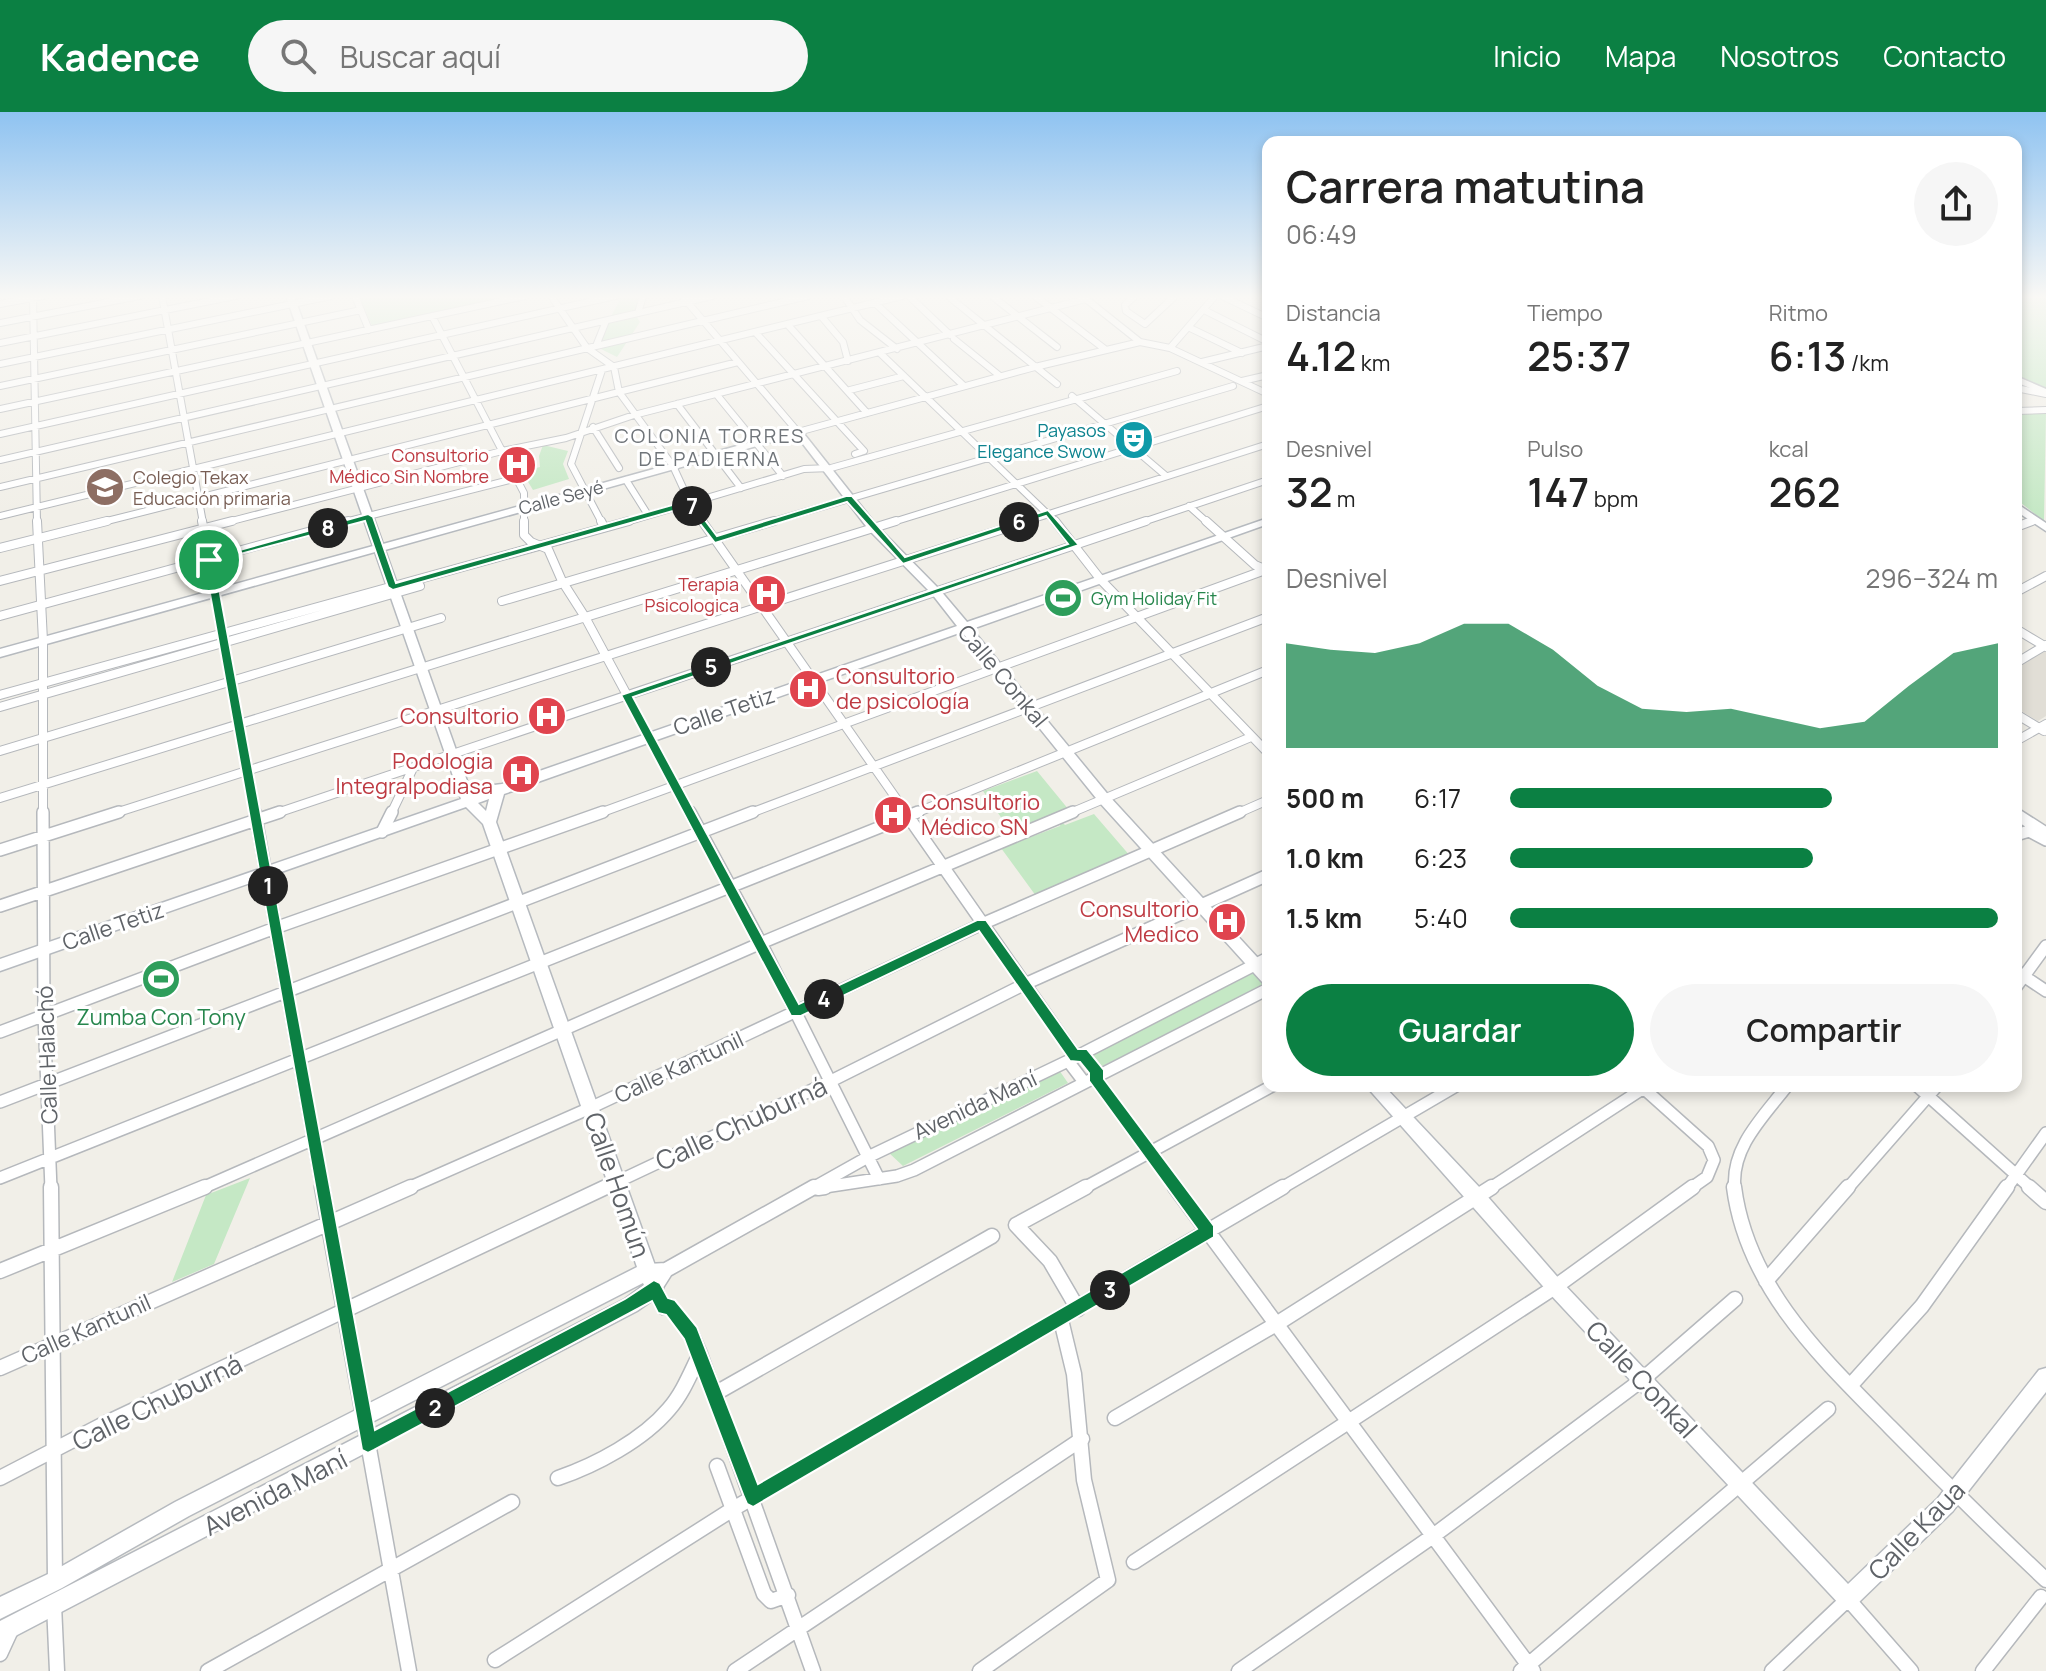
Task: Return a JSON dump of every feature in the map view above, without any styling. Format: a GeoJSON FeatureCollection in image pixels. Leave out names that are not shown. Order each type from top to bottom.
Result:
{"type":"FeatureCollection","features":[{"type":"Feature","properties":{"kind":"street","name":"Calle Halachó"},"geometry":{"type":"LineString","coordinates":[[34,369],[38,571],[43,641],[44,1015],[51,1156],[57,1671]]}},
{"type":"Feature","properties":{"kind":"street"},"geometry":{"type":"LineString","coordinates":[[0,386],[82,369]]}},
{"type":"Feature","properties":{"kind":"street"},"geometry":{"type":"LineString","coordinates":[[0,409],[185,369]]}},
{"type":"Feature","properties":{"kind":"street"},"geometry":{"type":"LineString","coordinates":[[0,434],[293,369]]}},
{"type":"Feature","properties":{"kind":"street","name":"Calle Homún"},"geometry":{"type":"LineString","coordinates":[[316,369],[468,801],[489,822],[616,1181],[656,1276],[664,1307],[669,1306],[691,1333],[716,1393],[813,1671]]}},
{"type":"Feature","properties":{"kind":"street"},"geometry":{"type":"LineString","coordinates":[[0,460],[397,369]]}},
{"type":"Feature","properties":{"kind":"street"},"geometry":{"type":"LineString","coordinates":[[459,369],[524,493],[524,535],[531,542],[548,546]]}},
{"type":"Feature","properties":{"kind":"street"},"geometry":{"type":"LineString","coordinates":[[0,487],[502,369]]}},
{"type":"Feature","properties":{"kind":"street"},"geometry":{"type":"LineString","coordinates":[[0,516],[607,369]]}},
{"type":"Feature","properties":{"kind":"street"},"geometry":{"type":"LineString","coordinates":[[614,369],[619,392],[673,466],[690,503],[907,814],[941,869],[1075,1057],[1277,1324],[1528,1669],[1828,1409]]}},
{"type":"Feature","properties":{"kind":"street"},"geometry":{"type":"LineString","coordinates":[[0,548],[711,369]]}},
{"type":"Feature","properties":{"kind":"street","name":"Calle Conkal"},"geometry":{"type":"LineString","coordinates":[[744,369],[873,528],[936,592],[1105,800],[1202,906],[1262,961]]}},
{"type":"Feature","properties":{"kind":"street"},"geometry":{"type":"LineString","coordinates":[[789,369],[864,451],[822,466]]}},
{"type":"Feature","properties":{"kind":"street"},"geometry":{"type":"LineString","coordinates":[[0,581],[358,487],[566,438],[634,415],[819,369]]}},
{"type":"Feature","properties":{"kind":"street"},"geometry":{"type":"LineString","coordinates":[[831,369],[867,413]]}},
{"type":"Feature","properties":{"kind":"street"},"geometry":{"type":"LineString","coordinates":[[896,369],[1048,512],[1101,580],[1262,747]]}},
{"type":"Feature","properties":{"kind":"street"},"geometry":{"type":"LineString","coordinates":[[945,369],[964,386]]}},
{"type":"Feature","properties":{"kind":"street"},"geometry":{"type":"LineString","coordinates":[[991,369],[1000,376]]}},
{"type":"Feature","properties":{"kind":"street","name":"Calle Seyé"},"geometry":{"type":"LineString","coordinates":[[0,653],[1028,369]]}},
{"type":"Feature","properties":{"kind":"street"},"geometry":{"type":"LineString","coordinates":[[1037,369],[1057,384]]}},
{"type":"Feature","properties":{"kind":"street","name":"Calle Seyé"},"geometry":{"type":"LineString","coordinates":[[1216,369],[1262,391]]}},
{"type":"Feature","properties":{"kind":"street"},"geometry":{"type":"LineString","coordinates":[[602,370],[595,399],[571,464],[604,527]]}},
{"type":"Feature","properties":{"kind":"street"},"geometry":{"type":"LineString","coordinates":[[175,371],[409,1671]]}},
{"type":"Feature","properties":{"kind":"street"},"geometry":{"type":"LineString","coordinates":[[0,695],[43,689],[224,640],[811,468],[961,430],[1072,396],[1177,371]]}},
{"type":"Feature","properties":{"kind":"street"},"geometry":{"type":"LineString","coordinates":[[850,390],[904,376]]}},
{"type":"Feature","properties":{"kind":"street"},"geometry":{"type":"LineString","coordinates":[[1242,381],[1262,376]]}},
{"type":"Feature","properties":{"kind":"street"},"geometry":{"type":"LineString","coordinates":[[2022,382],[2046,393]]}},
{"type":"Feature","properties":{"kind":"street"},"geometry":{"type":"LineString","coordinates":[[502,601],[1233,386]]}},
{"type":"Feature","properties":{"kind":"street"},"geometry":{"type":"LineString","coordinates":[[2022,389],[2046,393]]}},
{"type":"Feature","properties":{"kind":"street"},"geometry":{"type":"LineString","coordinates":[[717,395],[783,476]]}},
{"type":"Feature","properties":{"kind":"street"},"geometry":{"type":"LineString","coordinates":[[1072,396],[1165,475]]}},
{"type":"Feature","properties":{"kind":"street"},"geometry":{"type":"LineString","coordinates":[[677,404],[741,488]]}},
{"type":"Feature","properties":{"kind":"street"},"geometry":{"type":"LineString","coordinates":[[0,798],[1262,408]]}},
{"type":"Feature","properties":{"kind":"street"},"geometry":{"type":"LineString","coordinates":[[2022,411],[2046,410]]}},
{"type":"Feature","properties":{"kind":"street"},"geometry":{"type":"LineString","coordinates":[[593,427],[619,468]]}},
{"type":"Feature","properties":{"kind":"street"},"geometry":{"type":"LineString","coordinates":[[0,850],[1262,446]]}},
{"type":"Feature","properties":{"kind":"street"},"geometry":{"type":"LineString","coordinates":[[0,616],[443,495],[517,478]]}},
{"type":"Feature","properties":{"kind":"street"},"geometry":{"type":"LineString","coordinates":[[626,480],[648,515]]}},
{"type":"Feature","properties":{"kind":"street"},"geometry":{"type":"LineString","coordinates":[[0,906],[1262,482]]}},
{"type":"Feature","properties":{"kind":"street"},"geometry":{"type":"LineString","coordinates":[[1189,506],[1262,568]]}},
{"type":"Feature","properties":{"kind":"street"},"geometry":{"type":"LineString","coordinates":[[2022,510],[2046,528]]}},
{"type":"Feature","properties":{"kind":"street"},"geometry":{"type":"LineString","coordinates":[[2022,525],[2035,520]]}},
{"type":"Feature","properties":{"kind":"street","name":"Calle Tetiz"},"geometry":{"type":"LineString","coordinates":[[0,965],[1262,523]]}},
{"type":"Feature","properties":{"kind":"street"},"geometry":{"type":"LineString","coordinates":[[548,546],[562,581],[585,617],[761,943],[879,1179]]}},
{"type":"Feature","properties":{"kind":"street"},"geometry":{"type":"LineString","coordinates":[[0,1032],[275,928],[499,850],[1136,615],[1262,572]]}},
{"type":"Feature","properties":{"kind":"street"},"geometry":{"type":"LineString","coordinates":[[2022,589],[2046,576]]}},
{"type":"Feature","properties":{"kind":"street"},"geometry":{"type":"LineString","coordinates":[[0,751],[441,618]]}},
{"type":"Feature","properties":{"kind":"street"},"geometry":{"type":"LineString","coordinates":[[0,1102],[871,765],[1262,619]]}},
{"type":"Feature","properties":{"kind":"street"},"geometry":{"type":"LineString","coordinates":[[2022,632],[2046,646]]}},
{"type":"Feature","properties":{"kind":"street"},"geometry":{"type":"LineString","coordinates":[[2022,660],[2046,646]]}},
{"type":"Feature","properties":{"kind":"street"},"geometry":{"type":"LineString","coordinates":[[0,1178],[540,965],[1262,673]]}},
{"type":"Feature","properties":{"kind":"street"},"geometry":{"type":"LineString","coordinates":[[0,707],[43,689]]}},
{"type":"Feature","properties":{"kind":"street"},"geometry":{"type":"LineString","coordinates":[[2022,717],[2044,728]]}},
{"type":"Feature","properties":{"kind":"street"},"geometry":{"type":"LineString","coordinates":[[2022,738],[2044,728]]}},
{"type":"Feature","properties":{"kind":"street"},"geometry":{"type":"LineString","coordinates":[[0,1271],[249,1169],[313,1138],[564,1032],[761,943],[1251,737]]}},
{"type":"Feature","properties":{"kind":"street"},"geometry":{"type":"LineString","coordinates":[[382,832],[413,768]]}},
{"type":"Feature","properties":{"kind":"street"},"geometry":{"type":"LineString","coordinates":[[489,822],[499,788]]}},
{"type":"Feature","properties":{"kind":"street","name":"Calle Kantunil"},"geometry":{"type":"LineString","coordinates":[[0,1368],[590,1108],[982,924],[1262,803]]}},
{"type":"Feature","properties":{"kind":"street"},"geometry":{"type":"LineString","coordinates":[[2022,818],[2046,833]]}},
{"type":"Feature","properties":{"kind":"street"},"geometry":{"type":"LineString","coordinates":[[2027,821],[2046,821]]}},
{"type":"Feature","properties":{"kind":"street"},"geometry":{"type":"LineString","coordinates":[[2022,833],[2029,831],[2046,840]]}},
{"type":"Feature","properties":{"kind":"street","name":"Calle Chuburná"},"geometry":{"type":"LineString","coordinates":[[0,1478],[102,1425],[831,1081],[1025,984],[1262,878]]}},
{"type":"Feature","properties":{"kind":"street"},"geometry":{"type":"LineString","coordinates":[[2022,971],[2046,946]]}},
{"type":"Feature","properties":{"kind":"street","name":"Avenida Maní"},"geometry":{"type":"LineString","coordinates":[[0,1608],[55,1581],[182,1509],[363,1416],[656,1276],[868,1157],[1075,1057],[1262,961]]}},
{"type":"Feature","properties":{"kind":"street"},"geometry":{"type":"LineString","coordinates":[[2022,974],[2046,991]]}},
{"type":"Feature","properties":{"kind":"street","name":"Avenida Maní"},"geometry":{"type":"LineString","coordinates":[[812,1189],[879,1179],[914,1170],[1262,992]]}},
{"type":"Feature","properties":{"kind":"street"},"geometry":{"type":"LineString","coordinates":[[1078,1309],[1050,1261],[1016,1225],[1262,1091]]}},
{"type":"Feature","properties":{"kind":"street","name":"Calle Conkal"},"geometry":{"type":"LineString","coordinates":[[1380,1092],[1555,1287],[1848,1599],[1911,1671]]}},
{"type":"Feature","properties":{"kind":"street"},"geometry":{"type":"LineString","coordinates":[[495,1660],[753,1497],[1061,1320],[1446,1092]]}},
{"type":"Feature","properties":{"kind":"street"},"geometry":{"type":"LineString","coordinates":[[1115,1418],[1161,1388],[1277,1324],[1636,1092]]}},
{"type":"Feature","properties":{"kind":"street"},"geometry":{"type":"LineString","coordinates":[[1134,1562],[1555,1287],[1707,1177],[1714,1160],[1708,1146],[1649,1092]]}},
{"type":"Feature","properties":{"kind":"street"},"geometry":{"type":"LineString","coordinates":[[1783,1092],[1749,1139],[1735,1166],[1733,1188],[1766,1281],[1783,1309],[1850,1386],[1954,1493],[2046,1580]]}},
{"type":"Feature","properties":{"kind":"street"},"geometry":{"type":"LineString","coordinates":[[1766,1281],[1932,1092]]}},
{"type":"Feature","properties":{"kind":"street"},"geometry":{"type":"LineString","coordinates":[[1936,1092],[2015,1176],[2046,1202]]}},
{"type":"Feature","properties":{"kind":"street"},"geometry":{"type":"LineString","coordinates":[[1850,1386],[1922,1306],[2046,1133]]}},
{"type":"Feature","properties":{"kind":"street"},"geometry":{"type":"LineString","coordinates":[[1714,1160],[1735,1166]]}},
{"type":"Feature","properties":{"kind":"street"},"geometry":{"type":"LineString","coordinates":[[716,1393],[992,1236]]}},
{"type":"Feature","properties":{"kind":"street","name":"Avenida Maní"},"geometry":{"type":"LineString","coordinates":[[6,1630],[631,1305],[656,1276]]}},
{"type":"Feature","properties":{"kind":"street"},"geometry":{"type":"LineString","coordinates":[[1239,1671],[1433,1536],[1643,1379],[1735,1299]]}},
{"type":"Feature","properties":{"kind":"street"},"geometry":{"type":"LineString","coordinates":[[980,1671],[1108,1580],[1087,1489],[1069,1343],[1061,1320]]}},
{"type":"Feature","properties":{"kind":"street"},"geometry":{"type":"LineString","coordinates":[[558,1478],[650,1427],[669,1409],[700,1354]]}},
{"type":"Feature","properties":{"kind":"street","name":"Calle Kaua"},"geometry":{"type":"LineString","coordinates":[[1772,1671],[1954,1493],[2046,1377]]}},
{"type":"Feature","properties":{"kind":"street"},"geometry":{"type":"LineString","coordinates":[[735,1671],[1082,1439]]}},
{"type":"Feature","properties":{"kind":"street"},"geometry":{"type":"LineString","coordinates":[[717,1466],[767,1600],[788,1595]]}},
{"type":"Feature","properties":{"kind":"street"},"geometry":{"type":"LineString","coordinates":[[208,1671],[512,1502]]}},
{"type":"Feature","properties":{"kind":"street"},"geometry":{"type":"LineString","coordinates":[[1983,1671],[2041,1597]]}},
{"type":"Feature","properties":{"kind":"street"},"geometry":{"type":"LineString","coordinates":[[0,1654],[6,1630]]}},
{"type":"Feature","properties":{"kind":"shaded area"},"geometry":{"type":"Polygon","coordinates":[[[2046,650],[2046,716],[2038,721],[2022,712],[2022,664],[2046,650]]]}},
{"type":"Feature","properties":{"kind":"green space"},"geometry":{"type":"Polygon","coordinates":[[[2022,369],[2046,369],[2046,392],[2022,389],[2022,369]]]}},
{"type":"Feature","properties":{"kind":"green space"},"geometry":{"type":"Polygon","coordinates":[[[2046,411],[2044,521],[2022,504],[2022,413],[2046,411]]]}},
{"type":"Feature","properties":{"kind":"green space"},"geometry":{"type":"Polygon","coordinates":[[[543,445],[568,451],[563,464],[569,479],[533,490],[522,472],[540,467],[539,456],[543,445]]]}},
{"type":"Feature","properties":{"kind":"green space"},"geometry":{"type":"Polygon","coordinates":[[[1037,771],[1069,810],[1013,835],[983,791],[1037,771]]]}},
{"type":"Feature","properties":{"kind":"green space"},"geometry":{"type":"Polygon","coordinates":[[[1094,814],[1131,857],[1036,896],[1001,848],[1060,826],[1061,821],[1065,825],[1094,814]]]}},
{"type":"Feature","properties":{"kind":"green space"},"geometry":{"type":"Polygon","coordinates":[[[1251,969],[1262,981],[1262,989],[1100,1067],[1090,1056],[1130,1033],[1251,969]]]}},
{"type":"Feature","properties":{"kind":"green space"},"geometry":{"type":"Polygon","coordinates":[[[1059,1070],[1068,1083],[903,1166],[888,1152],[1059,1070]]]}},
{"type":"Feature","properties":{"kind":"green space"},"geometry":{"type":"Polygon","coordinates":[[[250,1178],[214,1264],[172,1282],[206,1195],[250,1178]]]}},
{"type":"Feature","properties":{"kind":"place","name":"Payasos Elegance Swow"},"geometry":{"type":"Point","coordinates":[1134,440]}},
{"type":"Feature","properties":{"kind":"place","name":"Consultorio Médico Sin Nombre"},"geometry":{"type":"Point","coordinates":[517,465]}},
{"type":"Feature","properties":{"kind":"place","name":"Colegio Tekax Educación primaria"},"geometry":{"type":"Point","coordinates":[105,487]}},
{"type":"Feature","properties":{"kind":"place","name":"Terapia Psicologica"},"geometry":{"type":"Point","coordinates":[767,594]}},
{"type":"Feature","properties":{"kind":"place","name":"Gym Holiday Fit"},"geometry":{"type":"Point","coordinates":[1063,598]}},
{"type":"Feature","properties":{"kind":"place","name":"Consultorio de psicología"},"geometry":{"type":"Point","coordinates":[808,689]}},
{"type":"Feature","properties":{"kind":"place","name":"Consultorio"},"geometry":{"type":"Point","coordinates":[547,716]}},
{"type":"Feature","properties":{"kind":"place","name":"Podologia Integralpodiasa"},"geometry":{"type":"Point","coordinates":[521,774]}},
{"type":"Feature","properties":{"kind":"place","name":"Consultorio Médico SN"},"geometry":{"type":"Point","coordinates":[893,815]}},
{"type":"Feature","properties":{"kind":"place","name":"Consultorio Medico"},"geometry":{"type":"Point","coordinates":[1227,922]}},
{"type":"Feature","properties":{"kind":"place","name":"Zumba Con Tony"},"geometry":{"type":"Point","coordinates":[161,979]}},
{"type":"Feature","properties":{"kind":"district","name":"COLONIA TORRES DE PADIERNA"},"geometry":{"type":"Point","coordinates":[710,446]}},
{"type":"Feature","properties":{"kind":"route"},"geometry":{"type":"LineString","coordinates":[[849,498],[903,561],[1048,512],[1074,545],[626,695],[796,1012],[982,924],[1076,1057],[1082,1054],[1099,1074],[1094,1077],[1208,1231],[1066,1317],[753,1497],[691,1333],[669,1306],[664,1307],[654,1289],[631,1305],[368,1444],[209,560],[368,517],[393,587],[690,503],[715,540],[849,498]]}}]}
